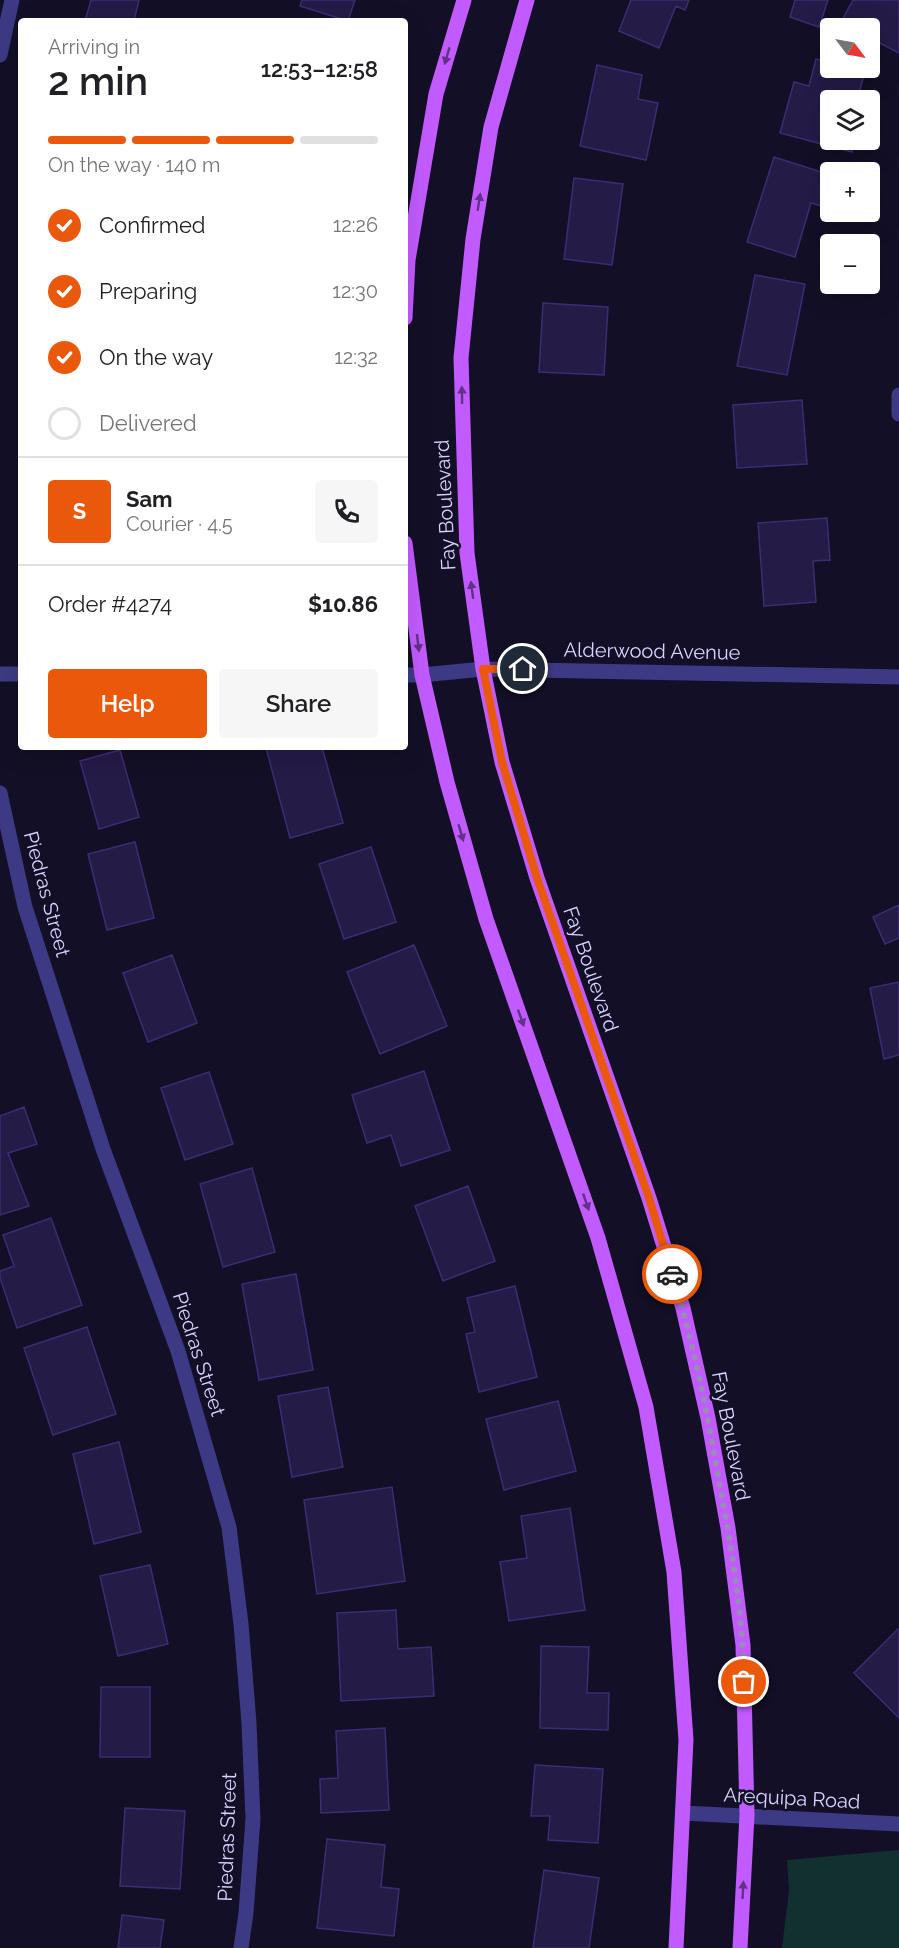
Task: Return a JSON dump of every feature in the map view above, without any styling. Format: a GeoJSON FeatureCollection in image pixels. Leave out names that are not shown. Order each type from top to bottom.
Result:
{"type":"FeatureCollection","features":[{"type":"Feature","properties":{"kind":"main road"},"geometry":{"type":"LineString","coordinates":[[408,260],[436,94],[464,0]]}},
{"type":"Feature","properties":{"kind":"main road","name":"Fay Boulevard"},"geometry":{"type":"LineString","coordinates":[[527,0],[491,127],[473,239],[461,358],[466,553],[483,669],[502,762],[537,878],[649,1198],[685,1319],[708,1418],[726,1517],[743,1645],[747,1815],[740,1948]]}},
{"type":"Feature","properties":{"kind":"main road","name":"Fay Boulevard"},"geometry":{"type":"LineString","coordinates":[[408,566],[422,675],[447,782],[486,919],[598,1238],[646,1407],[674,1572],[686,1740],[676,1948]]}},
{"type":"Feature","properties":{"kind":"street"},"geometry":{"type":"LineString","coordinates":[[0,56],[12,0]]}},
{"type":"Feature","properties":{"kind":"street"},"geometry":{"type":"LineString","coordinates":[[899,395],[899,414]]}},
{"type":"Feature","properties":{"kind":"street","name":"Alderwood Avenue"},"geometry":{"type":"LineString","coordinates":[[408,675],[483,669],[899,677]]}},
{"type":"Feature","properties":{"kind":"street"},"geometry":{"type":"LineString","coordinates":[[0,674],[18,674]]}},
{"type":"Feature","properties":{"kind":"street","name":"Piedras Street"},"geometry":{"type":"LineString","coordinates":[[0,793],[25,907],[103,1149],[178,1351],[229,1527],[242,1624],[253,1819],[241,1948]]}},
{"type":"Feature","properties":{"kind":"street","name":"Arequipa Road"},"geometry":{"type":"LineString","coordinates":[[683,1813],[899,1824]]}},
{"type":"Feature","properties":{"kind":"green space"},"geometry":{"type":"Polygon","coordinates":[[[899,1850],[899,1948],[782,1948],[789,1890],[787,1860],[899,1850]]]}},
{"type":"Feature","properties":{"kind":"building"},"geometry":{"type":"Polygon","coordinates":[[[91,0],[139,0],[135,18],[86,18],[91,0]]]}},
{"type":"Feature","properties":{"kind":"building"},"geometry":{"type":"Polygon","coordinates":[[[302,0],[355,0],[349,18],[338,18],[300,6],[302,0]]]}},
{"type":"Feature","properties":{"kind":"building"},"geometry":{"type":"Polygon","coordinates":[[[631,0],[689,0],[685,10],[676,6],[659,48],[619,31],[631,0]]]}},
{"type":"Feature","properties":{"kind":"building"},"geometry":{"type":"Polygon","coordinates":[[[795,0],[828,0],[822,18],[820,18],[819,27],[790,17],[795,0]]]}},
{"type":"Feature","properties":{"kind":"building"},"geometry":{"type":"Polygon","coordinates":[[[853,0],[899,0],[899,53],[880,43],[880,18],[843,18],[853,0]]]}},
{"type":"Feature","properties":{"kind":"building"},"geometry":{"type":"Polygon","coordinates":[[[816,59],[820,60],[820,78],[863,78],[860,90],[820,90],[820,144],[780,133],[794,82],[809,86],[816,59]]]}},
{"type":"Feature","properties":{"kind":"building"},"geometry":{"type":"Polygon","coordinates":[[[597,65],[642,75],[638,99],[658,103],[646,160],[580,146],[597,65]]]}},
{"type":"Feature","properties":{"kind":"building"},"geometry":{"type":"Polygon","coordinates":[[[774,157],[820,172],[820,206],[811,203],[795,257],[747,242],[774,157]]]}},
{"type":"Feature","properties":{"kind":"building"},"geometry":{"type":"Polygon","coordinates":[[[574,178],[623,184],[612,265],[564,259],[574,178]]]}},
{"type":"Feature","properties":{"kind":"building"},"geometry":{"type":"Polygon","coordinates":[[[755,275],[805,284],[787,375],[737,366],[755,275]]]}},
{"type":"Feature","properties":{"kind":"building"},"geometry":{"type":"Polygon","coordinates":[[[543,303],[608,307],[604,375],[539,372],[543,303]]]}},
{"type":"Feature","properties":{"kind":"building"},"geometry":{"type":"Polygon","coordinates":[[[802,400],[807,464],[737,468],[733,405],[802,400]]]}},
{"type":"Feature","properties":{"kind":"building"},"geometry":{"type":"Polygon","coordinates":[[[827,518],[830,560],[813,561],[816,602],[764,606],[758,523],[827,518]]]}},
{"type":"Feature","properties":{"kind":"building"},"geometry":{"type":"Polygon","coordinates":[[[120,750],[139,817],[99,829],[80,761],[120,750]]]}},
{"type":"Feature","properties":{"kind":"building"},"geometry":{"type":"Polygon","coordinates":[[[267,750],[323,750],[343,823],[290,838],[267,750]]]}},
{"type":"Feature","properties":{"kind":"building"},"geometry":{"type":"Polygon","coordinates":[[[135,842],[154,918],[107,930],[88,854],[135,842]]]}},
{"type":"Feature","properties":{"kind":"building"},"geometry":{"type":"Polygon","coordinates":[[[371,847],[396,922],[344,939],[319,864],[371,847]]]}},
{"type":"Feature","properties":{"kind":"building"},"geometry":{"type":"Polygon","coordinates":[[[899,905],[899,938],[885,944],[873,917],[899,905]]]}},
{"type":"Feature","properties":{"kind":"building"},"geometry":{"type":"Polygon","coordinates":[[[414,945],[447,1026],[380,1054],[347,972],[414,945]]]}},
{"type":"Feature","properties":{"kind":"building"},"geometry":{"type":"Polygon","coordinates":[[[172,955],[197,1023],[148,1042],[123,973],[172,955]]]}},
{"type":"Feature","properties":{"kind":"building"},"geometry":{"type":"Polygon","coordinates":[[[899,982],[899,1055],[884,1059],[870,988],[899,982]]]}},
{"type":"Feature","properties":{"kind":"building"},"geometry":{"type":"Polygon","coordinates":[[[424,1071],[450,1150],[401,1166],[391,1135],[367,1143],[352,1095],[424,1071]]]}},
{"type":"Feature","properties":{"kind":"building"},"geometry":{"type":"Polygon","coordinates":[[[209,1072],[233,1144],[185,1160],[161,1088],[209,1072]]]}},
{"type":"Feature","properties":{"kind":"building"},"geometry":{"type":"Polygon","coordinates":[[[24,1107],[37,1144],[8,1153],[29,1206],[0,1215],[0,1116],[24,1107]]]}},
{"type":"Feature","properties":{"kind":"building"},"geometry":{"type":"Polygon","coordinates":[[[252,1168],[275,1252],[223,1267],[200,1184],[252,1168]]]}},
{"type":"Feature","properties":{"kind":"building"},"geometry":{"type":"Polygon","coordinates":[[[468,1186],[495,1261],[443,1281],[415,1206],[468,1186]]]}},
{"type":"Feature","properties":{"kind":"building"},"geometry":{"type":"Polygon","coordinates":[[[51,1218],[82,1305],[17,1328],[0,1278],[0,1271],[14,1266],[3,1235],[51,1218]]]}},
{"type":"Feature","properties":{"kind":"building"},"geometry":{"type":"Polygon","coordinates":[[[296,1274],[313,1370],[259,1380],[242,1284],[296,1274]]]}},
{"type":"Feature","properties":{"kind":"building"},"geometry":{"type":"Polygon","coordinates":[[[515,1286],[537,1377],[479,1392],[466,1334],[475,1332],[467,1298],[515,1286]]]}},
{"type":"Feature","properties":{"kind":"building"},"geometry":{"type":"Polygon","coordinates":[[[87,1327],[116,1414],[53,1435],[24,1348],[87,1327]]]}},
{"type":"Feature","properties":{"kind":"building"},"geometry":{"type":"Polygon","coordinates":[[[328,1387],[343,1467],[292,1477],[278,1396],[328,1387]]]}},
{"type":"Feature","properties":{"kind":"building"},"geometry":{"type":"Polygon","coordinates":[[[558,1401],[576,1471],[504,1490],[486,1419],[558,1401]]]}},
{"type":"Feature","properties":{"kind":"building"},"geometry":{"type":"Polygon","coordinates":[[[119,1442],[141,1532],[94,1544],[73,1454],[119,1442]]]}},
{"type":"Feature","properties":{"kind":"building"},"geometry":{"type":"Polygon","coordinates":[[[392,1487],[405,1581],[317,1594],[304,1500],[392,1487]]]}},
{"type":"Feature","properties":{"kind":"building"},"geometry":{"type":"Polygon","coordinates":[[[570,1508],[585,1610],[509,1621],[500,1562],[527,1558],[521,1516],[570,1508]]]}},
{"type":"Feature","properties":{"kind":"building"},"geometry":{"type":"Polygon","coordinates":[[[150,1565],[168,1644],[118,1656],[100,1576],[150,1565]]]}},
{"type":"Feature","properties":{"kind":"building"},"geometry":{"type":"Polygon","coordinates":[[[396,1610],[398,1649],[431,1647],[434,1696],[341,1701],[337,1613],[396,1610]]]}},
{"type":"Feature","properties":{"kind":"building"},"geometry":{"type":"Polygon","coordinates":[[[899,1630],[899,1718],[854,1673],[899,1630]]]}},
{"type":"Feature","properties":{"kind":"building"},"geometry":{"type":"Polygon","coordinates":[[[541,1646],[589,1647],[587,1693],[609,1693],[608,1730],[540,1728],[541,1646]]]}},
{"type":"Feature","properties":{"kind":"building"},"geometry":{"type":"Polygon","coordinates":[[[101,1687],[150,1687],[150,1757],[100,1757],[101,1687]]]}},
{"type":"Feature","properties":{"kind":"building"},"geometry":{"type":"Polygon","coordinates":[[[385,1728],[389,1810],[321,1813],[320,1779],[338,1778],[336,1731],[385,1728]]]}},
{"type":"Feature","properties":{"kind":"building"},"geometry":{"type":"Polygon","coordinates":[[[535,1765],[603,1769],[598,1843],[548,1840],[550,1816],[531,1816],[535,1765]]]}},
{"type":"Feature","properties":{"kind":"building"},"geometry":{"type":"Polygon","coordinates":[[[125,1808],[185,1811],[180,1889],[120,1886],[125,1808]]]}},
{"type":"Feature","properties":{"kind":"building"},"geometry":{"type":"Polygon","coordinates":[[[327,1839],[385,1845],[381,1887],[399,1889],[394,1936],[317,1928],[327,1839]]]}},
{"type":"Feature","properties":{"kind":"building"},"geometry":{"type":"Polygon","coordinates":[[[544,1870],[599,1878],[589,1948],[533,1948],[544,1870]]]}},
{"type":"Feature","properties":{"kind":"building"},"geometry":{"type":"Polygon","coordinates":[[[122,1915],[164,1920],[160,1948],[118,1948],[122,1915]]]}},
{"type":"Feature","properties":{"kind":"way so far"},"geometry":{"type":"LineString","coordinates":[[672,1274],[683,1308],[708,1418],[728,1528],[743,1645],[744,1682]]}},
{"type":"Feature","properties":{"kind":"route"},"geometry":{"type":"LineString","coordinates":[[523,669],[483,669],[502,762],[537,878],[649,1198],[672,1274]]}}]}
